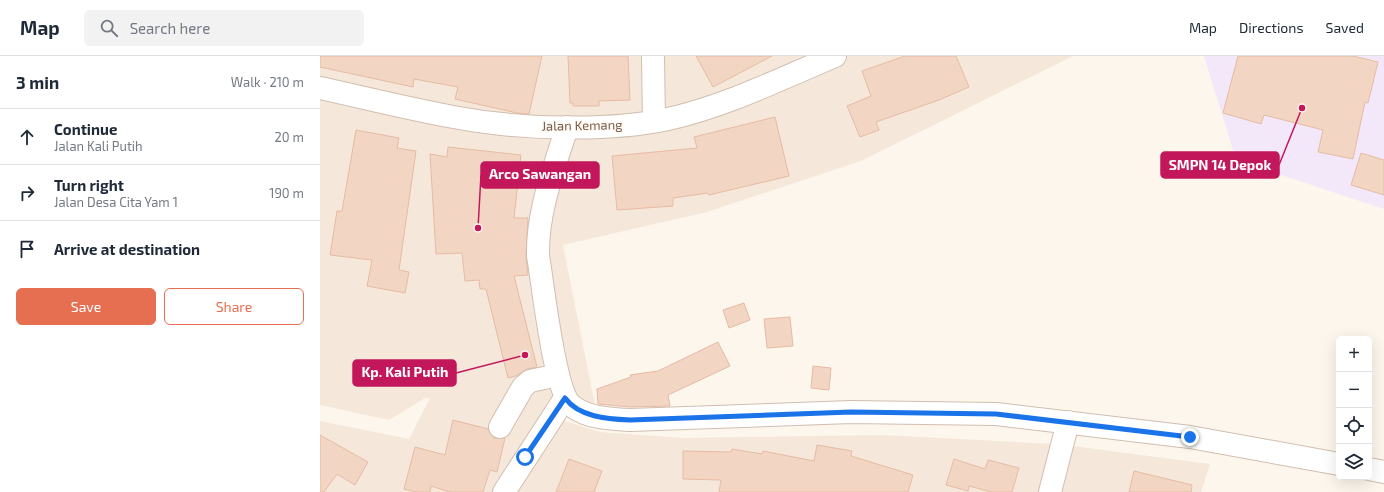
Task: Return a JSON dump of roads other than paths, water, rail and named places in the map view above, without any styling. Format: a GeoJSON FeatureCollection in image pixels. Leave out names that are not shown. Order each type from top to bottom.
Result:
{"type":"FeatureCollection","features":[{"type":"Feature","properties":{"kind":"street"},"geometry":{"type":"LineString","coordinates":[[653,56],[654,121]]}},
{"type":"Feature","properties":{"kind":"street","name":"Jalan Kemang"},"geometry":{"type":"LineString","coordinates":[[321,92],[460,118],[509,125],[567,127],[613,126],[654,121],[716,106],[835,56]]}},
{"type":"Feature","properties":{"kind":"street"},"geometry":{"type":"LineString","coordinates":[[567,127],[544,201],[538,242],[538,256],[558,375],[565,398],[575,408],[609,419],[630,420],[851,412],[996,414],[1190,437],[1336,463]]}},
{"type":"Feature","properties":{"kind":"street"},"geometry":{"type":"LineString","coordinates":[[500,427],[523,387],[530,381],[558,375]]}},
{"type":"Feature","properties":{"kind":"street"},"geometry":{"type":"LineString","coordinates":[[504,492],[565,398]]}},
{"type":"Feature","properties":{"kind":"street"},"geometry":{"type":"LineString","coordinates":[[1050,492],[1068,422]]}},
{"type":"Feature","properties":{"kind":"street"},"geometry":{"type":"LineString","coordinates":[[1372,470],[1384,472]]}},
{"type":"Feature","properties":{"kind":"place","name":"SMPN 14 Depok"},"geometry":{"type":"Point","coordinates":[1302,108]}},
{"type":"Feature","properties":{"kind":"place","name":"Arco Sawangan"},"geometry":{"type":"Point","coordinates":[478,228]}},
{"type":"Feature","properties":{"kind":"place","name":"Kp. Kali Putih"},"geometry":{"type":"Point","coordinates":[525,355]}}]}
